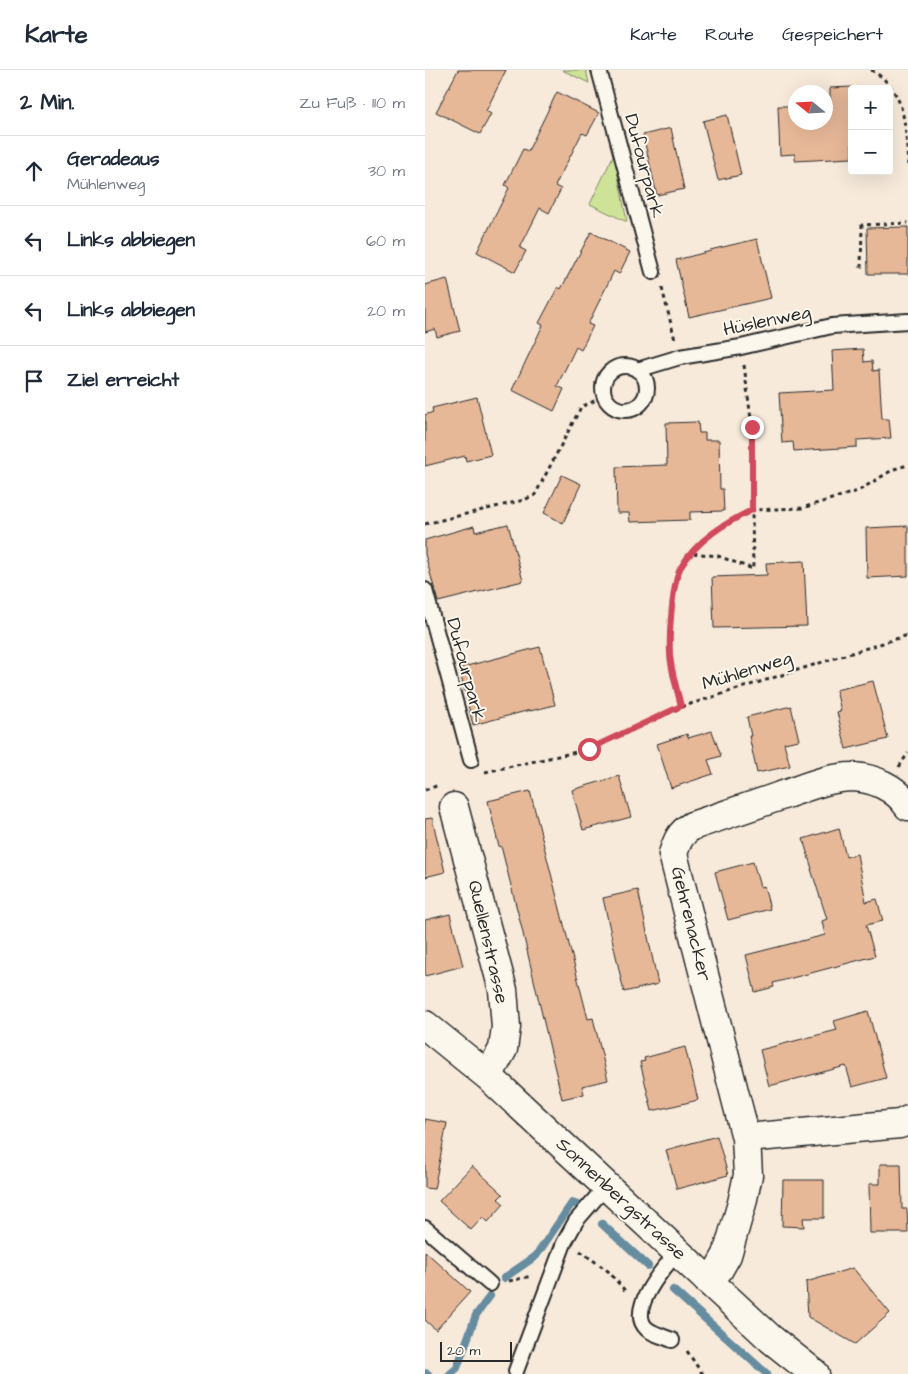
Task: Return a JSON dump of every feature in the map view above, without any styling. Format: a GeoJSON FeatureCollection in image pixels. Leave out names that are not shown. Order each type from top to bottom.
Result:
{"type":"FeatureCollection","features":[{"type":"Feature","properties":{"kind":"street","name":"Gehrenacker"},"geometry":{"type":"LineString","coordinates":[[708,1281],[719,1269],[727,1255],[742,1203],[748,1175],[746,1138],[673,854],[677,841],[683,832],[692,826],[827,780],[852,777],[870,780],[887,786],[904,800],[908,806]]}},
{"type":"Feature","properties":{"kind":"street","name":"Quellenstrasse"},"geometry":{"type":"LineString","coordinates":[[449,795],[503,990],[506,1027],[503,1049],[488,1076]]}},
{"type":"Feature","properties":{"kind":"street","name":"Sonnenbergstrasse"},"geometry":{"type":"LineString","coordinates":[[425,1025],[488,1076],[771,1339],[815,1374]]}},
{"type":"Feature","properties":{"kind":"street"},"geometry":{"type":"LineString","coordinates":[[746,1138],[899,1124],[908,1120]]}},
{"type":"Feature","properties":{"kind":"lane","name":"Dufourpark"},"geometry":{"type":"LineString","coordinates":[[599,70],[653,272]]}},
{"type":"Feature","properties":{"kind":"lane","name":"Hüslenweg"},"geometry":{"type":"LineString","coordinates":[[637,370],[680,357],[741,347],[832,326],[908,321]]}},
{"type":"Feature","properties":{"kind":"lane"},"geometry":{"type":"LineString","coordinates":[[629,367],[637,370],[645,380],[647,387],[643,401],[639,405],[626,410],[619,410],[608,402],[605,396],[603,389],[605,381],[614,369],[629,367]]}},
{"type":"Feature","properties":{"kind":"lane","name":"Dufourpark"},"geometry":{"type":"LineString","coordinates":[[425,590],[471,760]]}},
{"type":"Feature","properties":{"kind":"lane"},"geometry":{"type":"LineString","coordinates":[[516,1371],[564,1243],[575,1221],[607,1185]]}},
{"type":"Feature","properties":{"kind":"lane"},"geometry":{"type":"LineString","coordinates":[[425,1228],[490,1284]]}},
{"type":"Feature","properties":{"kind":"lane"},"geometry":{"type":"LineString","coordinates":[[672,1340],[648,1330],[642,1322],[641,1308],[654,1281],[679,1252]]}},
{"type":"Feature","properties":{"kind":"path"},"geometry":{"type":"LineString","coordinates":[[871,70],[880,75],[890,86],[907,118],[908,165]]}},
{"type":"Feature","properties":{"kind":"path"},"geometry":{"type":"LineString","coordinates":[[861,268],[862,225],[908,223]]}},
{"type":"Feature","properties":{"kind":"path"},"geometry":{"type":"LineString","coordinates":[[653,272],[659,277],[680,357]]}},
{"type":"Feature","properties":{"kind":"path"},"geometry":{"type":"LineString","coordinates":[[692,553],[718,556],[753,569],[752,427],[741,347]]}},
{"type":"Feature","properties":{"kind":"path"},"geometry":{"type":"LineString","coordinates":[[425,524],[524,500],[535,495],[581,407],[605,396]]}},
{"type":"Feature","properties":{"kind":"path"},"geometry":{"type":"LineString","coordinates":[[681,706],[670,654],[675,585],[680,568],[707,536],[752,510],[802,508],[857,491],[894,469],[908,465]]}},
{"type":"Feature","properties":{"kind":"path","name":"Mühlenweg"},"geometry":{"type":"LineString","coordinates":[[482,772],[589,749],[681,706],[908,635]]}},
{"type":"Feature","properties":{"kind":"path"},"geometry":{"type":"LineString","coordinates":[[425,790],[449,795]]}},
{"type":"Feature","properties":{"kind":"path"},"geometry":{"type":"LineString","coordinates":[[564,1243],[583,1253],[608,1271],[641,1308]]}},
{"type":"Feature","properties":{"kind":"path"},"geometry":{"type":"LineString","coordinates":[[490,1284],[498,1286],[518,1279],[554,1271]]}},
{"type":"Feature","properties":{"kind":"path"},"geometry":{"type":"LineString","coordinates":[[672,1340],[684,1346],[694,1363],[704,1374]]}},
{"type":"Feature","properties":{"kind":"green space"},"geometry":{"type":"Polygon","coordinates":[[[562,70],[586,70],[589,83],[562,70]]]}},
{"type":"Feature","properties":{"kind":"green space"},"geometry":{"type":"Polygon","coordinates":[[[614,154],[627,222],[590,204],[614,154]]]}},
{"type":"Feature","properties":{"kind":"building"},"geometry":{"type":"Polygon","coordinates":[[[458,70],[506,70],[486,111],[491,114],[480,134],[436,112],[458,70]]]}},
{"type":"Feature","properties":{"kind":"building"},"geometry":{"type":"Polygon","coordinates":[[[848,87],[848,158],[795,161],[795,154],[780,155],[778,106],[788,106],[788,130],[833,130],[833,88],[848,87]]]}},
{"type":"Feature","properties":{"kind":"building"},"geometry":{"type":"Polygon","coordinates":[[[557,92],[599,113],[587,135],[582,133],[555,186],[561,189],[549,213],[540,208],[520,248],[526,251],[515,272],[477,252],[509,188],[505,185],[523,149],[528,151],[557,92]]]}},
{"type":"Feature","properties":{"kind":"building"},"geometry":{"type":"Polygon","coordinates":[[[727,115],[741,175],[718,180],[703,121],[727,115]]]}},
{"type":"Feature","properties":{"kind":"building"},"geometry":{"type":"Polygon","coordinates":[[[671,128],[684,189],[657,195],[643,135],[671,128]]]}},
{"type":"Feature","properties":{"kind":"building"},"geometry":{"type":"Polygon","coordinates":[[[908,227],[908,274],[868,274],[867,228],[908,227]]]}},
{"type":"Feature","properties":{"kind":"building"},"geometry":{"type":"Polygon","coordinates":[[[591,232],[630,252],[619,274],[614,271],[588,324],[593,326],[581,350],[576,347],[557,386],[564,389],[554,411],[512,390],[543,325],[539,323],[558,287],[561,289],[591,232]]]}},
{"type":"Feature","properties":{"kind":"building"},"geometry":{"type":"Polygon","coordinates":[[[757,239],[771,298],[689,317],[676,260],[757,239]]]}},
{"type":"Feature","properties":{"kind":"building"},"geometry":{"type":"Polygon","coordinates":[[[447,279],[460,331],[437,337],[435,329],[425,332],[425,285],[447,279]]]}},
{"type":"Feature","properties":{"kind":"building"},"geometry":{"type":"Polygon","coordinates":[[[863,349],[864,362],[872,361],[873,371],[879,370],[882,419],[889,419],[891,438],[857,440],[857,447],[794,451],[793,442],[782,443],[779,393],[834,390],[832,351],[863,349]]]}},
{"type":"Feature","properties":{"kind":"building"},"geometry":{"type":"Polygon","coordinates":[[[477,397],[491,455],[466,461],[465,456],[425,466],[425,415],[433,412],[432,408],[477,397]]]}},
{"type":"Feature","properties":{"kind":"building"},"geometry":{"type":"Polygon","coordinates":[[[698,422],[699,433],[705,433],[705,440],[719,440],[720,489],[723,489],[724,511],[690,512],[690,520],[630,522],[629,513],[617,513],[616,467],[667,465],[666,423],[698,422]]]}},
{"type":"Feature","properties":{"kind":"building"},"geometry":{"type":"Polygon","coordinates":[[[562,475],[581,484],[563,523],[544,513],[562,475]]]}},
{"type":"Feature","properties":{"kind":"building"},"geometry":{"type":"Polygon","coordinates":[[[508,524],[523,581],[438,602],[425,554],[425,540],[474,526],[475,532],[508,524]]]}},
{"type":"Feature","properties":{"kind":"building"},"geometry":{"type":"Polygon","coordinates":[[[908,526],[908,576],[867,578],[866,528],[908,526]]]}},
{"type":"Feature","properties":{"kind":"building"},"geometry":{"type":"Polygon","coordinates":[[[804,561],[807,626],[714,628],[712,577],[767,575],[766,563],[804,561]]]}},
{"type":"Feature","properties":{"kind":"building"},"geometry":{"type":"Polygon","coordinates":[[[540,647],[555,705],[473,725],[459,668],[540,647]]]}},
{"type":"Feature","properties":{"kind":"building"},"geometry":{"type":"Polygon","coordinates":[[[873,681],[888,739],[846,749],[837,712],[841,711],[836,690],[873,681]]]}},
{"type":"Feature","properties":{"kind":"building"},"geometry":{"type":"Polygon","coordinates":[[[791,706],[799,740],[784,743],[790,766],[757,773],[747,717],[791,706]]]}},
{"type":"Feature","properties":{"kind":"building"},"geometry":{"type":"Polygon","coordinates":[[[712,731],[721,756],[708,760],[713,774],[671,788],[657,744],[687,734],[688,738],[712,731]]]}},
{"type":"Feature","properties":{"kind":"building"},"geometry":{"type":"Polygon","coordinates":[[[619,776],[631,817],[583,830],[572,790],[619,776]]]}},
{"type":"Feature","properties":{"kind":"building"},"geometry":{"type":"Polygon","coordinates":[[[530,791],[588,1019],[593,1018],[608,1080],[582,1086],[584,1094],[562,1099],[521,925],[488,801],[530,791]]]}},
{"type":"Feature","properties":{"kind":"building"},"geometry":{"type":"Polygon","coordinates":[[[432,818],[445,872],[425,877],[425,819],[432,818]]]}},
{"type":"Feature","properties":{"kind":"building"},"geometry":{"type":"Polygon","coordinates":[[[839,828],[846,857],[857,854],[866,902],[877,899],[883,921],[866,925],[875,956],[773,983],[774,987],[755,992],[746,955],[825,935],[822,921],[827,919],[803,839],[839,828]]]}},
{"type":"Feature","properties":{"kind":"building"},"geometry":{"type":"Polygon","coordinates":[[[753,862],[760,887],[764,886],[770,909],[728,920],[715,872],[753,862]]]}},
{"type":"Feature","properties":{"kind":"building"},"geometry":{"type":"Polygon","coordinates":[[[638,890],[658,984],[624,992],[603,898],[638,890]]]}},
{"type":"Feature","properties":{"kind":"building"},"geometry":{"type":"Polygon","coordinates":[[[450,914],[463,966],[425,976],[425,920],[450,914]]]}},
{"type":"Feature","properties":{"kind":"building"},"geometry":{"type":"Polygon","coordinates":[[[868,1011],[886,1078],[852,1087],[846,1066],[769,1086],[760,1050],[837,1030],[834,1021],[868,1011]]]}},
{"type":"Feature","properties":{"kind":"building"},"geometry":{"type":"Polygon","coordinates":[[[685,1047],[698,1100],[652,1111],[640,1062],[645,1061],[644,1058],[685,1047]]]}},
{"type":"Feature","properties":{"kind":"building"},"geometry":{"type":"Polygon","coordinates":[[[425,1119],[447,1123],[434,1189],[425,1188],[425,1119]]]}},
{"type":"Feature","properties":{"kind":"building"},"geometry":{"type":"Polygon","coordinates":[[[717,1136],[728,1175],[677,1189],[666,1150],[717,1136]]]}},
{"type":"Feature","properties":{"kind":"building"},"geometry":{"type":"Polygon","coordinates":[[[880,1164],[901,1164],[902,1209],[907,1209],[908,1233],[870,1233],[869,1184],[880,1184],[880,1164]]]}},
{"type":"Feature","properties":{"kind":"building"},"geometry":{"type":"Polygon","coordinates":[[[472,1166],[503,1194],[498,1199],[504,1204],[488,1222],[483,1217],[471,1230],[439,1201],[472,1166]]]}},
{"type":"Feature","properties":{"kind":"building"},"geometry":{"type":"Polygon","coordinates":[[[783,1180],[824,1180],[824,1218],[803,1218],[804,1227],[782,1226],[783,1180]]]}},
{"type":"Feature","properties":{"kind":"building"},"geometry":{"type":"Polygon","coordinates":[[[425,1251],[470,1292],[436,1330],[425,1320],[425,1251]]]}},
{"type":"Feature","properties":{"kind":"building"},"geometry":{"type":"Polygon","coordinates":[[[853,1268],[890,1313],[855,1344],[808,1317],[806,1282],[853,1268]]]}},
{"type":"Feature","properties":{"kind":"waterway"},"geometry":{"type":"LineString","coordinates":[[504,1278],[536,1256],[572,1203],[578,1205]]}},
{"type":"Feature","properties":{"kind":"waterway"},"geometry":{"type":"LineString","coordinates":[[602,1224],[648,1266]]}},
{"type":"Feature","properties":{"kind":"waterway"},"geometry":{"type":"LineString","coordinates":[[673,1290],[767,1374]]}},
{"type":"Feature","properties":{"kind":"waterway"},"geometry":{"type":"LineString","coordinates":[[450,1374],[457,1368],[476,1315],[490,1296]]}},
{"type":"Feature","properties":{"kind":"route"},"geometry":{"type":"LineString","coordinates":[[589,749],[681,706],[670,654],[675,585],[680,568],[707,536],[752,510],[752,427]]}}]}
